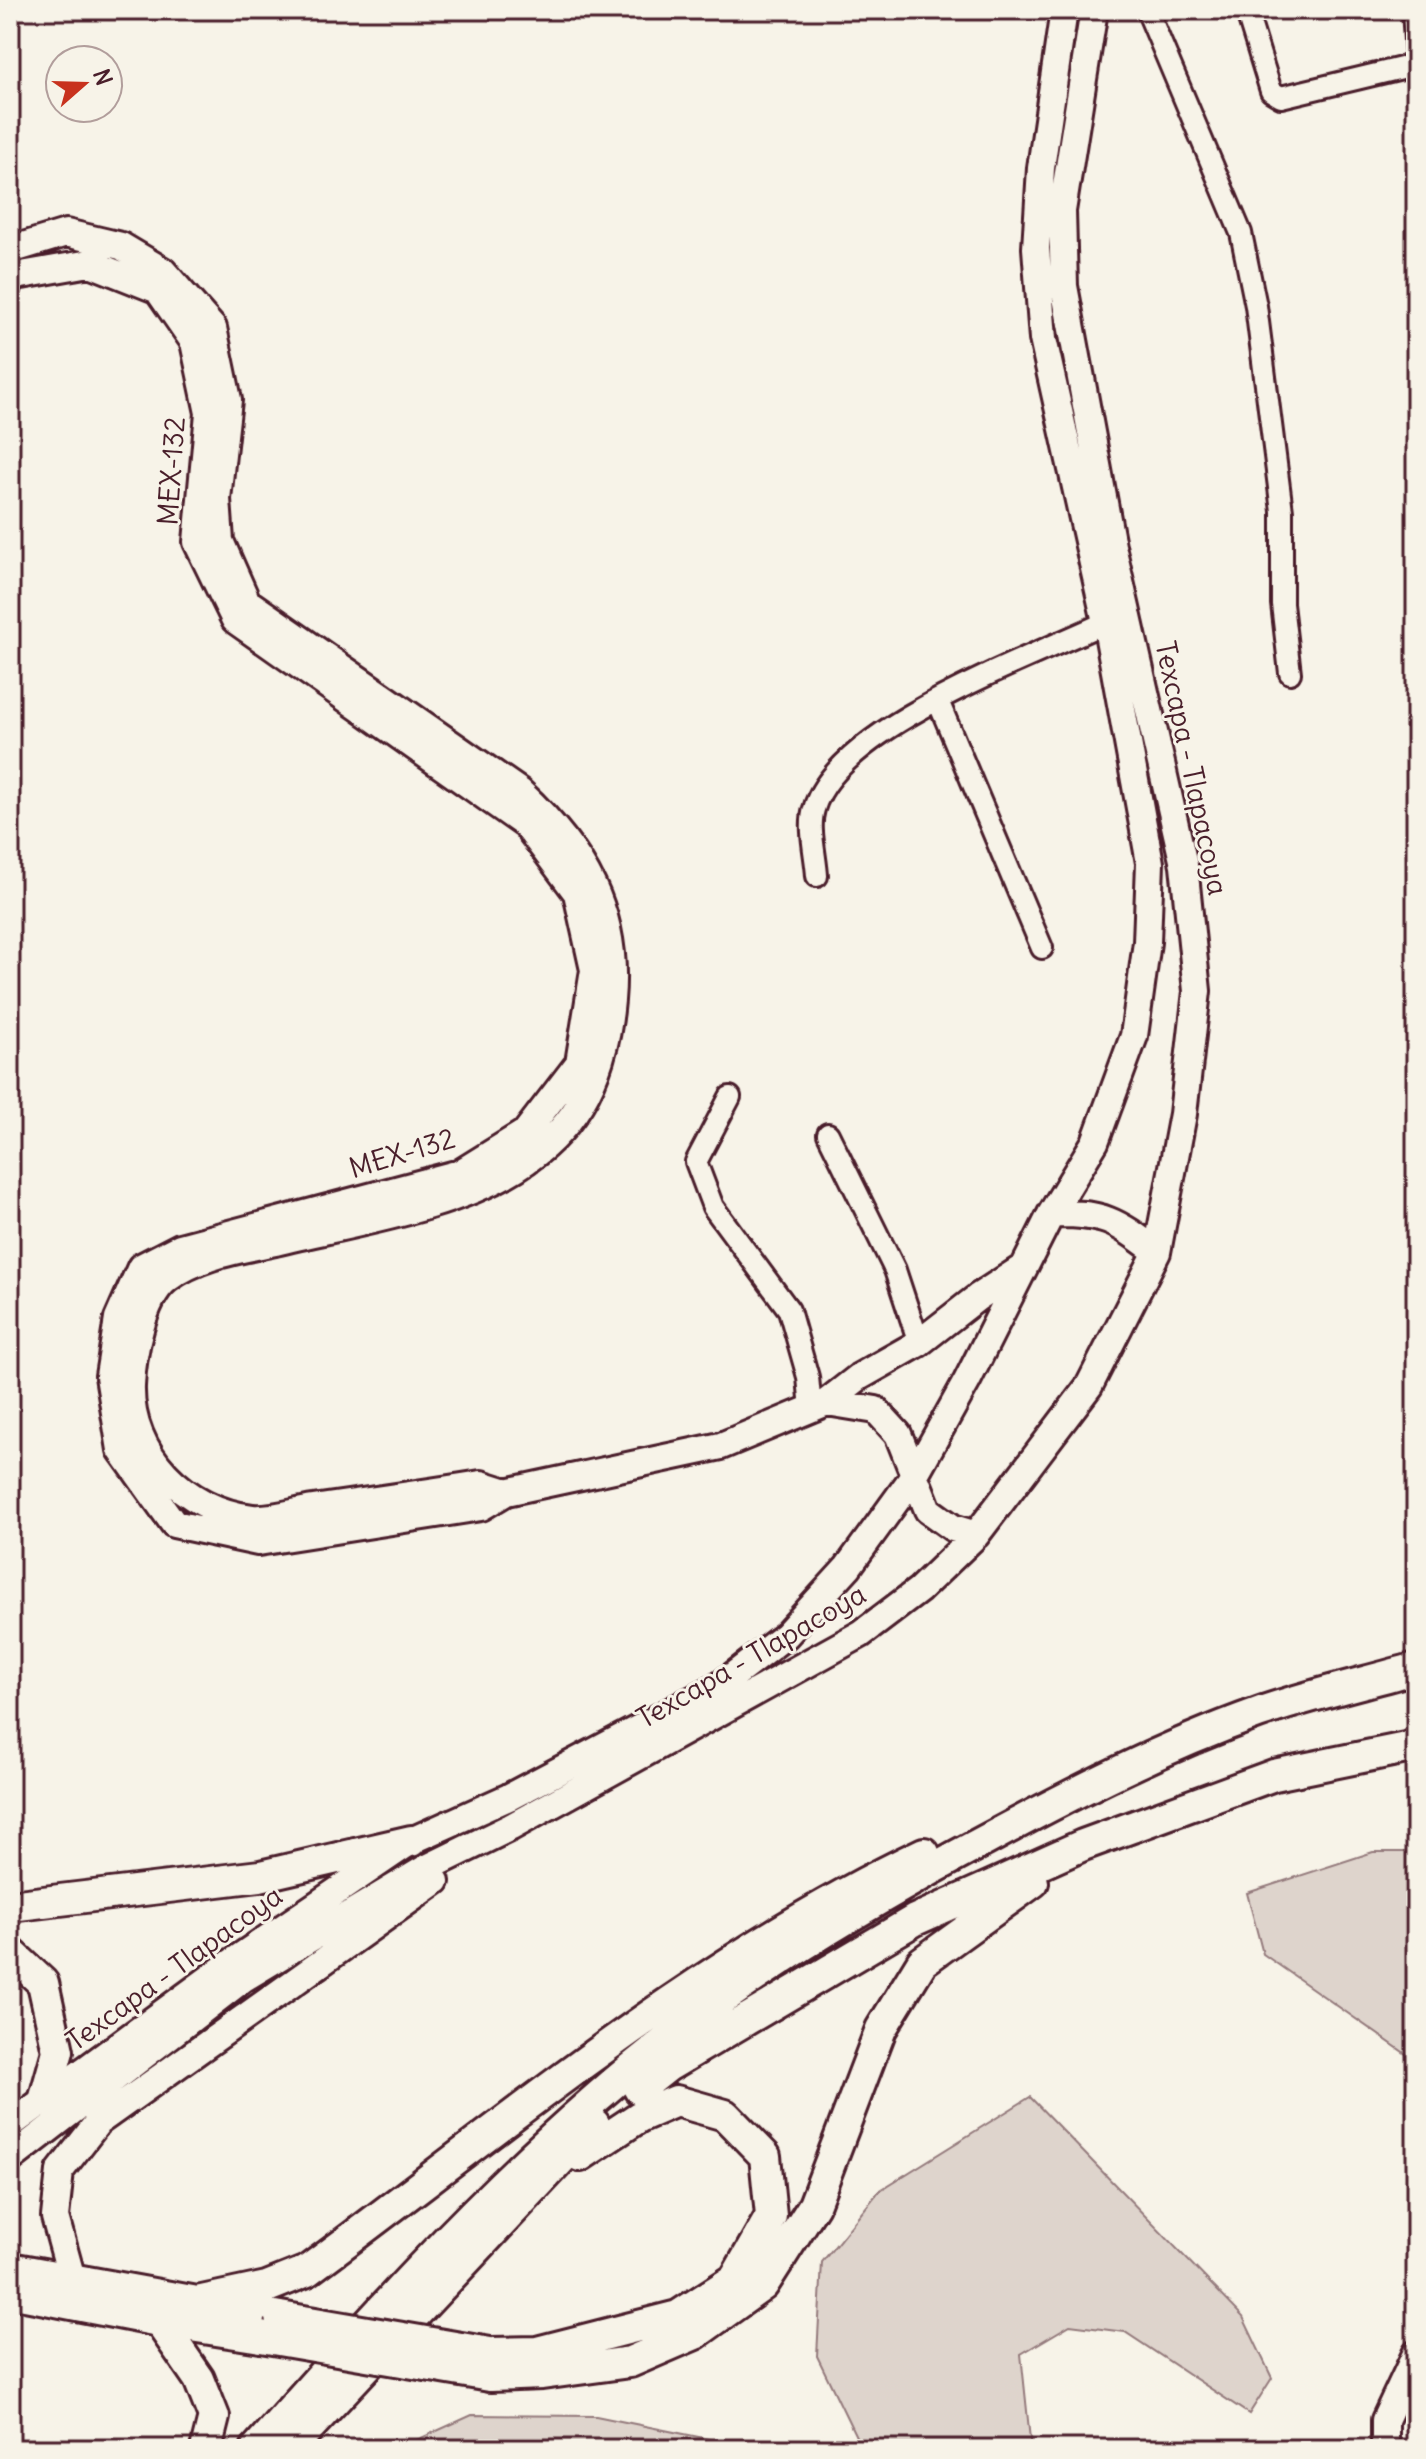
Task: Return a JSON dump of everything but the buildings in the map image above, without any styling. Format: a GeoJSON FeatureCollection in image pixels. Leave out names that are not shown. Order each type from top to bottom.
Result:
{"type":"FeatureCollection","features":[{"type":"Feature","properties":{"kind":"highway"},"geometry":{"type":"LineString","coordinates":[[256,2449],[403,2289],[538,2150],[669,2039],[754,1977],[856,1912],[1106,1776],[1260,1713],[1416,1668]]}},
{"type":"Feature","properties":{"kind":"highway"},"geometry":{"type":"LineString","coordinates":[[289,2449],[585,2131],[668,2066],[915,1920],[1083,1845],[1274,1775],[1416,1746]]}},
{"type":"Feature","properties":{"kind":"highway"},"geometry":{"type":"LineString","coordinates":[[197,2302],[267,2287],[307,2271],[646,2016],[849,1888],[1056,1790],[1106,1776]]}},
{"type":"Feature","properties":{"kind":"highway"},"geometry":{"type":"LineString","coordinates":[[10,1906],[260,1876],[411,1841]]}},
{"type":"Feature","properties":{"kind":"highway"},"geometry":{"type":"LineString","coordinates":[[10,2268],[159,2321],[270,2327],[542,2374],[630,2362],[695,2334],[763,2285],[814,2205],[881,2029],[922,1962],[1083,1845]]}},
{"type":"Feature","properties":{"kind":"highway"},"geometry":{"type":"LineString","coordinates":[[10,1952],[43,1983],[58,2051],[44,2101]]}},
{"type":"Feature","properties":{"kind":"highway"},"geometry":{"type":"LineString","coordinates":[[490,2365],[678,2316],[735,2279],[771,2216],[765,2156],[725,2115],[676,2101],[639,2117],[541,2181]]}},
{"type":"Feature","properties":{"kind":"highway"},"geometry":{"type":"LineString","coordinates":[[10,2292],[65,2290],[197,2302],[270,2327]]}},
{"type":"Feature","properties":{"kind":"highway"},"geometry":{"type":"LineString","coordinates":[[159,2321],[199,2379],[214,2417],[206,2449]]}},
{"type":"Feature","properties":{"kind":"main road","name":"Texcapa - Tlapacoya"},"geometry":{"type":"LineString","coordinates":[[10,2125],[228,1965],[411,1841],[509,1797],[721,1685],[786,1635],[848,1567],[914,1476],[1051,1214],[1095,1142],[1134,1036],[1147,942],[1150,863],[1106,622],[1043,339],[1036,248],[1041,168],[1064,10]]}},
{"type":"Feature","properties":{"kind":"main road","name":"Texcapa - Tlapacoya"},"geometry":{"type":"LineString","coordinates":[[10,2159],[244,1978],[425,1869],[511,1827],[861,1634],[919,1590],[976,1535],[1089,1386],[1157,1252],[1183,1114],[1197,991],[1184,865],[1112,546],[1064,286],[1062,211],[1094,10]]}},
{"type":"Feature","properties":{"kind":"main road","name":"MEX-132"},"geometry":{"type":"LineString","coordinates":[[10,250],[66,233],[121,246],[163,271],[213,328],[228,400],[217,499],[220,541],[247,602],[520,792],[552,822],[593,881],[614,963],[607,1044],[573,1119],[517,1170],[459,1198],[204,1259],[164,1281],[133,1351],[131,1404],[143,1448],[180,1490],[254,1518],[481,1484],[506,1492]]}},
{"type":"Feature","properties":{"kind":"main road","name":"MEX-132"},"geometry":{"type":"LineString","coordinates":[[10,282],[16,276],[90,263],[158,290],[194,342],[209,413],[197,542],[235,620],[526,825],[577,893],[594,970],[579,1063],[526,1132],[460,1173],[180,1247],[141,1267],[118,1319],[109,1376],[121,1450],[174,1524],[258,1542],[481,1507],[506,1492],[721,1446],[819,1406],[859,1377],[919,1343],[978,1297],[1024,1267]]}},
{"type":"Feature","properties":{"kind":"main road"},"geometry":{"type":"LineString","coordinates":[[1051,1214],[1094,1213],[1124,1227],[1157,1252]]}},
{"type":"Feature","properties":{"kind":"main road"},"geometry":{"type":"LineString","coordinates":[[819,1406],[876,1410],[898,1434],[928,1510],[953,1528],[976,1535]]}},
{"type":"Feature","properties":{"kind":"main road"},"geometry":{"type":"LineString","coordinates":[[10,2309],[65,2290],[55,2217],[60,2171],[98,2122],[511,1827]]}},
{"type":"Feature","properties":{"kind":"main road"},"geometry":{"type":"LineString","coordinates":[[1385,2449],[1385,2420],[1416,2354]]}},
{"type":"Feature","properties":{"kind":"street"},"geometry":{"type":"LineString","coordinates":[[1147,10],[1241,233],[1256,306],[1282,511],[1282,604],[1290,673]]}},
{"type":"Feature","properties":{"kind":"street"},"geometry":{"type":"LineString","coordinates":[[1246,10],[1271,91],[1281,97],[1406,67],[1416,57],[1413,10]]}},
{"type":"Feature","properties":{"kind":"street"},"geometry":{"type":"LineString","coordinates":[[817,876],[813,812],[824,785],[876,735],[938,701],[1106,622]]}},
{"type":"Feature","properties":{"kind":"street"},"geometry":{"type":"LineString","coordinates":[[938,701],[1042,948]]}},
{"type":"Feature","properties":{"kind":"street"},"geometry":{"type":"LineString","coordinates":[[730,1097],[696,1162],[713,1207],[789,1310],[819,1406]]}},
{"type":"Feature","properties":{"kind":"street"},"geometry":{"type":"LineString","coordinates":[[828,1134],[895,1270],[919,1343]]}},
{"type":"Feature","properties":{"kind":"shaded area"},"geometry":{"type":"Polygon","coordinates":[[[1373,1852],[1416,1852],[1416,2061],[1263,1954],[1247,1893],[1373,1852]]]}},
{"type":"Feature","properties":{"kind":"shaded area"},"geometry":{"type":"Polygon","coordinates":[[[1030,2097],[1243,2317],[1272,2378],[1249,2414],[1125,2332],[1070,2325],[1021,2354],[1031,2449],[862,2449],[817,2356],[822,2262],[879,2191],[1030,2097]]]}},
{"type":"Feature","properties":{"kind":"shaded area"},"geometry":{"type":"Polygon","coordinates":[[[472,2415],[596,2416],[718,2441],[724,2449],[397,2449],[472,2415]]]}}]}
